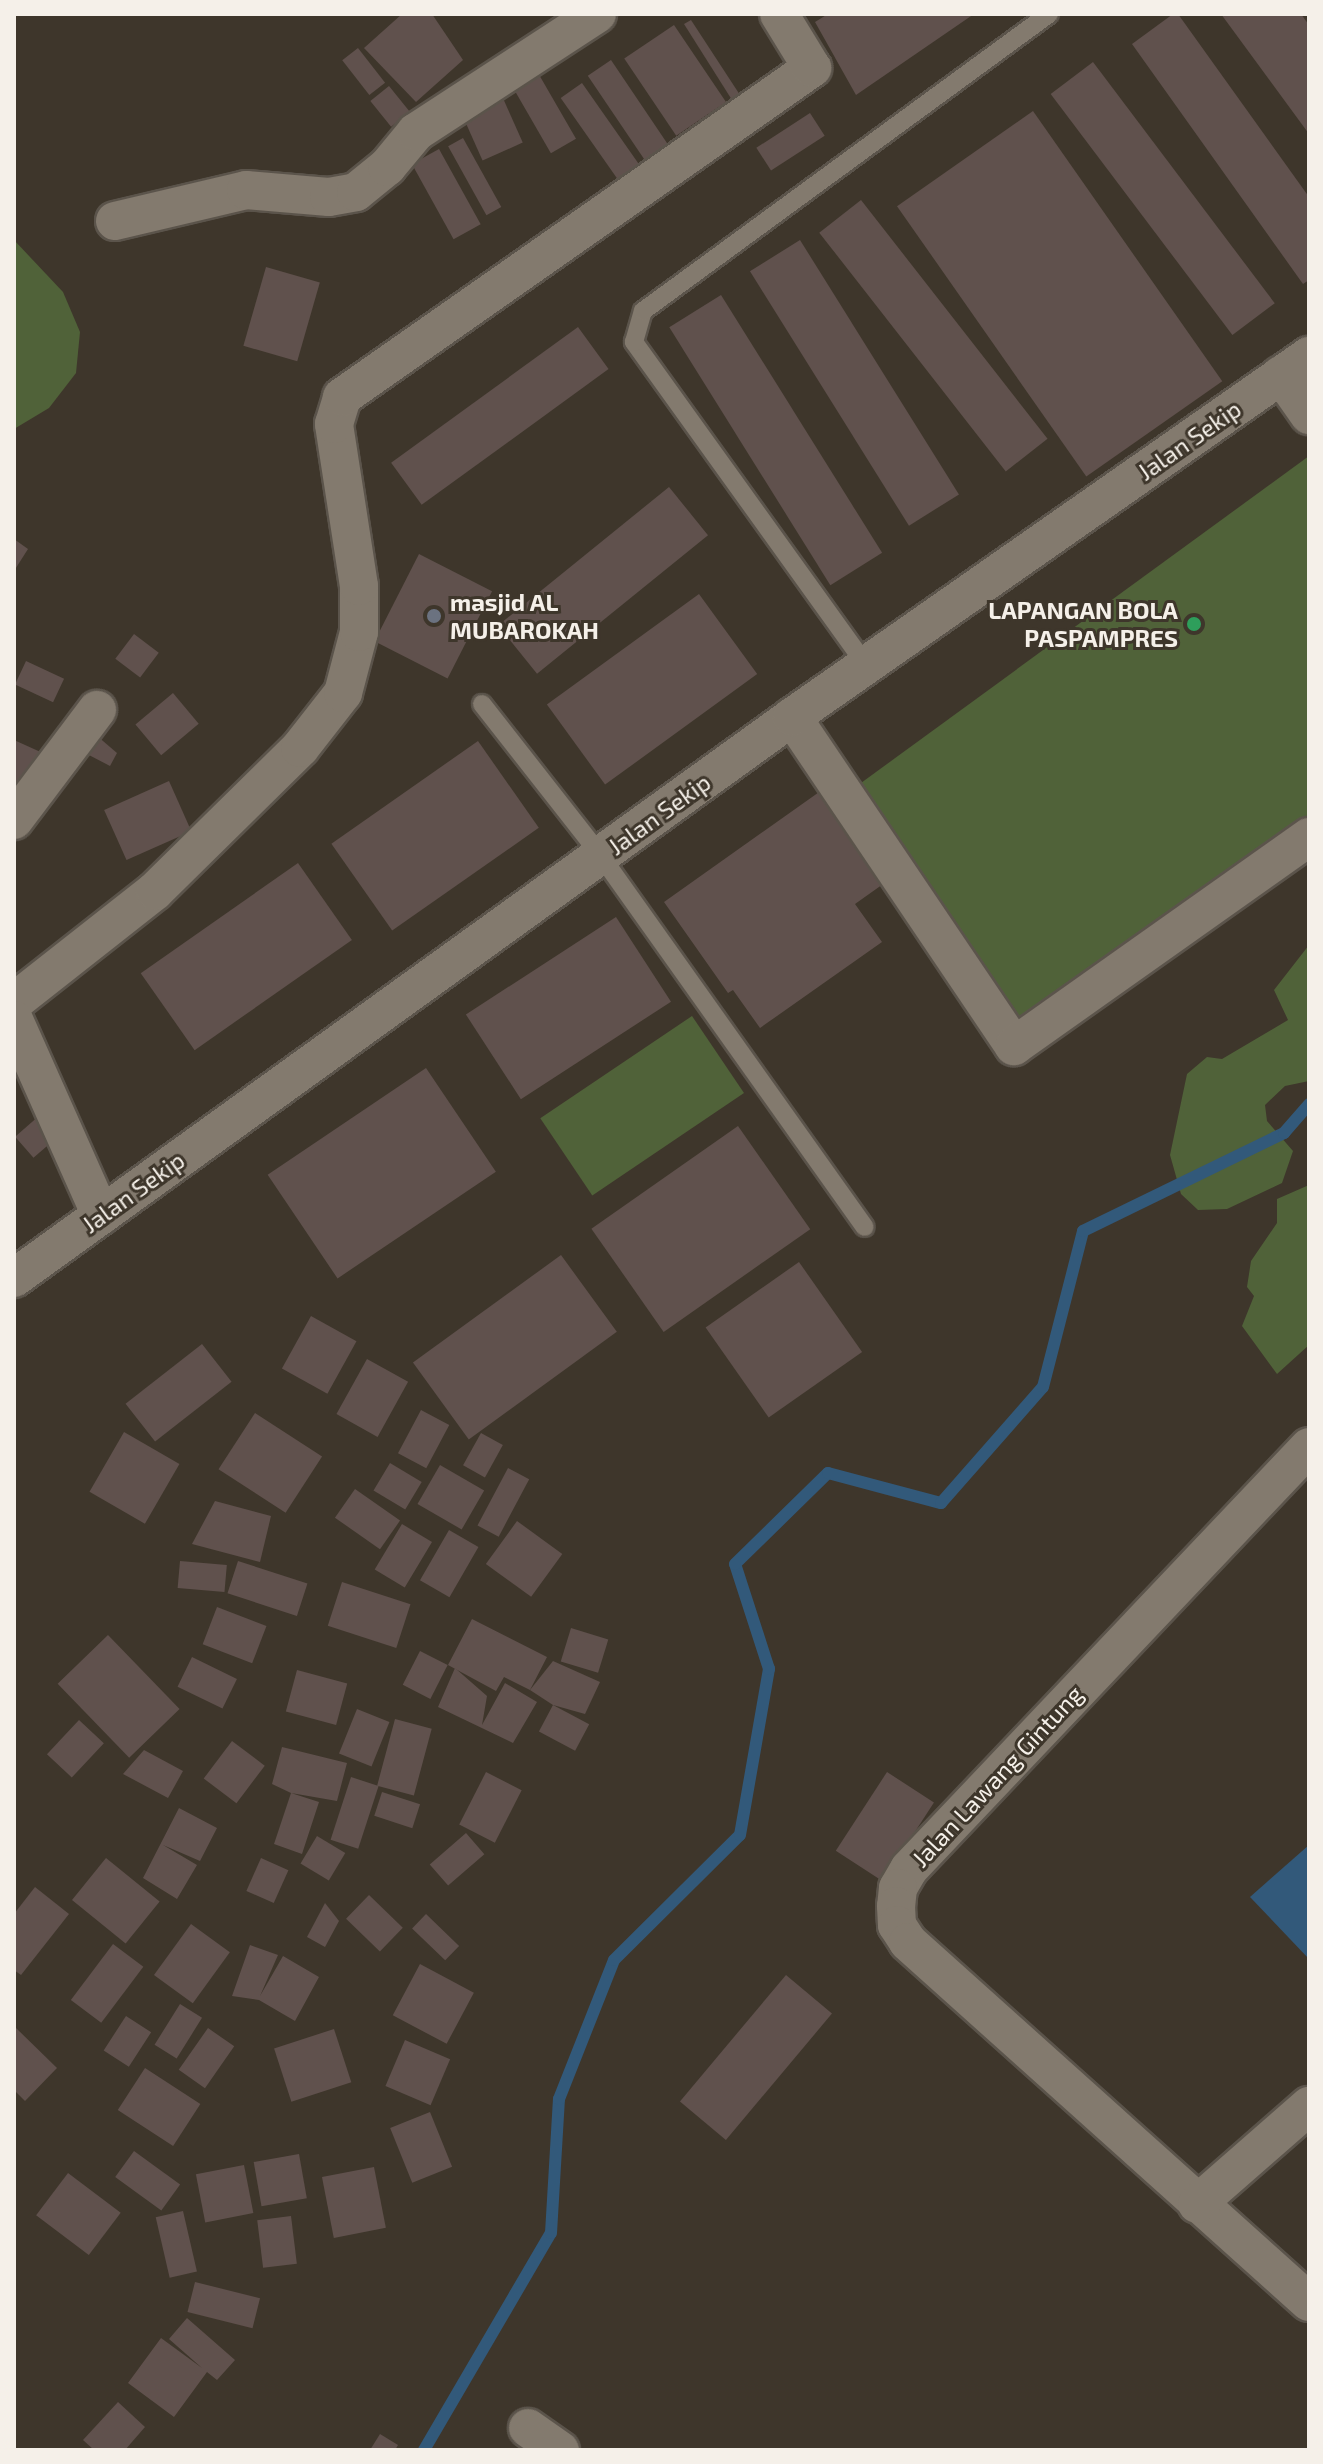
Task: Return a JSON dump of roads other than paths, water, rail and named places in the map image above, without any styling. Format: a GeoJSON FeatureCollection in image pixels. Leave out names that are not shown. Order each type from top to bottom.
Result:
{"type":"FeatureCollection","features":[{"type":"Feature","properties":{"kind":"street"},"geometry":{"type":"LineString","coordinates":[[115,221],[246,190],[329,197],[356,192],[387,167],[416,132],[597,14]]}},
{"type":"Feature","properties":{"kind":"street"},"geometry":{"type":"LineString","coordinates":[[14,1002],[155,891],[308,740],[343,693],[359,616],[334,424],[342,397],[812,68],[779,14]]}},
{"type":"Feature","properties":{"kind":"street"},"geometry":{"type":"LineString","coordinates":[[1295,366],[1309,415]]}},
{"type":"Feature","properties":{"kind":"street","name":"Jalan Sekip"},"geometry":{"type":"LineString","coordinates":[[14,1278],[792,717],[1295,366]]}},
{"type":"Feature","properties":{"kind":"street"},"geometry":{"type":"LineString","coordinates":[[14,820],[97,710]]}},
{"type":"Feature","properties":{"kind":"street"},"geometry":{"type":"LineString","coordinates":[[792,717],[1014,1046],[1309,837]]}},
{"type":"Feature","properties":{"kind":"street"},"geometry":{"type":"LineString","coordinates":[[14,1020],[101,1215]]}},
{"type":"Feature","properties":{"kind":"street","name":"Jalan Lawang Gintung"},"geometry":{"type":"LineString","coordinates":[[1309,1447],[909,1869],[898,1888],[897,1925],[908,1942],[1309,2302]]}},
{"type":"Feature","properties":{"kind":"street"},"geometry":{"type":"LineString","coordinates":[[1197,2204],[1309,2106]]}},
{"type":"Feature","properties":{"kind":"street"},"geometry":{"type":"LineString","coordinates":[[528,2428],[560,2450]]}},
{"type":"Feature","properties":{"kind":"lane"},"geometry":{"type":"LineString","coordinates":[[866,665],[634,342],[643,311],[1049,14]]}},
{"type":"Feature","properties":{"kind":"lane"},"geometry":{"type":"LineString","coordinates":[[482,704],[601,856],[865,1227]]}},
{"type":"Feature","properties":{"kind":"water"},"geometry":{"type":"Polygon","coordinates":[[[1309,1845],[1309,1959],[1250,1897],[1309,1845]]]}},
{"type":"Feature","properties":{"kind":"waterway"},"geometry":{"type":"LineString","coordinates":[[424,2450],[551,2233],[559,2099],[614,1960],[740,1835],[769,1669],[735,1564],[828,1473],[941,1503],[1043,1387],[1083,1231],[1284,1133],[1309,1104]]}},
{"type":"Feature","properties":{"kind":"place","name":"masjid AL MUBAROKAH"},"geometry":{"type":"Point","coordinates":[434,616]}},
{"type":"Feature","properties":{"kind":"place","name":"LAPANGAN BOLA PASPAMPRES"},"geometry":{"type":"Point","coordinates":[1194,624]}}]}
